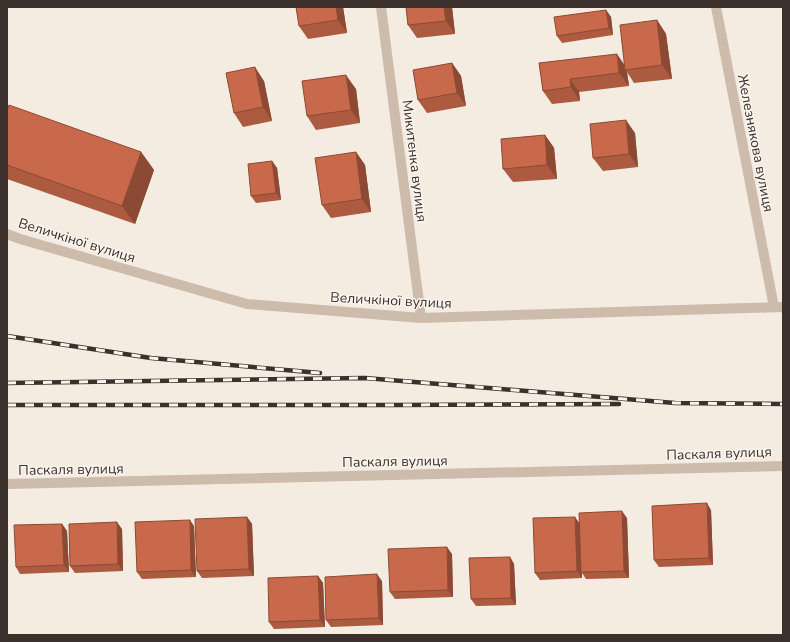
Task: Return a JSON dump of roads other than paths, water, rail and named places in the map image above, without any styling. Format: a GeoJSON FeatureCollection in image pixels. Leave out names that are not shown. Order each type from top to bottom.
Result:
{"type":"FeatureCollection","features":[{"type":"Feature","properties":{"kind":"street","name":"Микитенка вулиця"},"geometry":{"type":"LineString","coordinates":[[381,7],[421,318]]}},
{"type":"Feature","properties":{"kind":"street","name":"Железнякова вулиця"},"geometry":{"type":"LineString","coordinates":[[716,7],[778,307]]}},
{"type":"Feature","properties":{"kind":"street","name":"Величкіної вулиця"},"geometry":{"type":"LineString","coordinates":[[7,234],[247,304],[421,318],[778,307]]}},
{"type":"Feature","properties":{"kind":"street","name":"Паскаля вулиця"},"geometry":{"type":"LineString","coordinates":[[7,484],[783,466]]}},
{"type":"Feature","properties":{"kind":"railway"},"geometry":{"type":"LineString","coordinates":[[7,336],[151,358],[320,373]]}},
{"type":"Feature","properties":{"kind":"railway"},"geometry":{"type":"LineString","coordinates":[[7,383],[365,378],[675,403],[783,404]]}},
{"type":"Feature","properties":{"kind":"railway"},"geometry":{"type":"LineString","coordinates":[[7,405],[619,404]]}}]}
